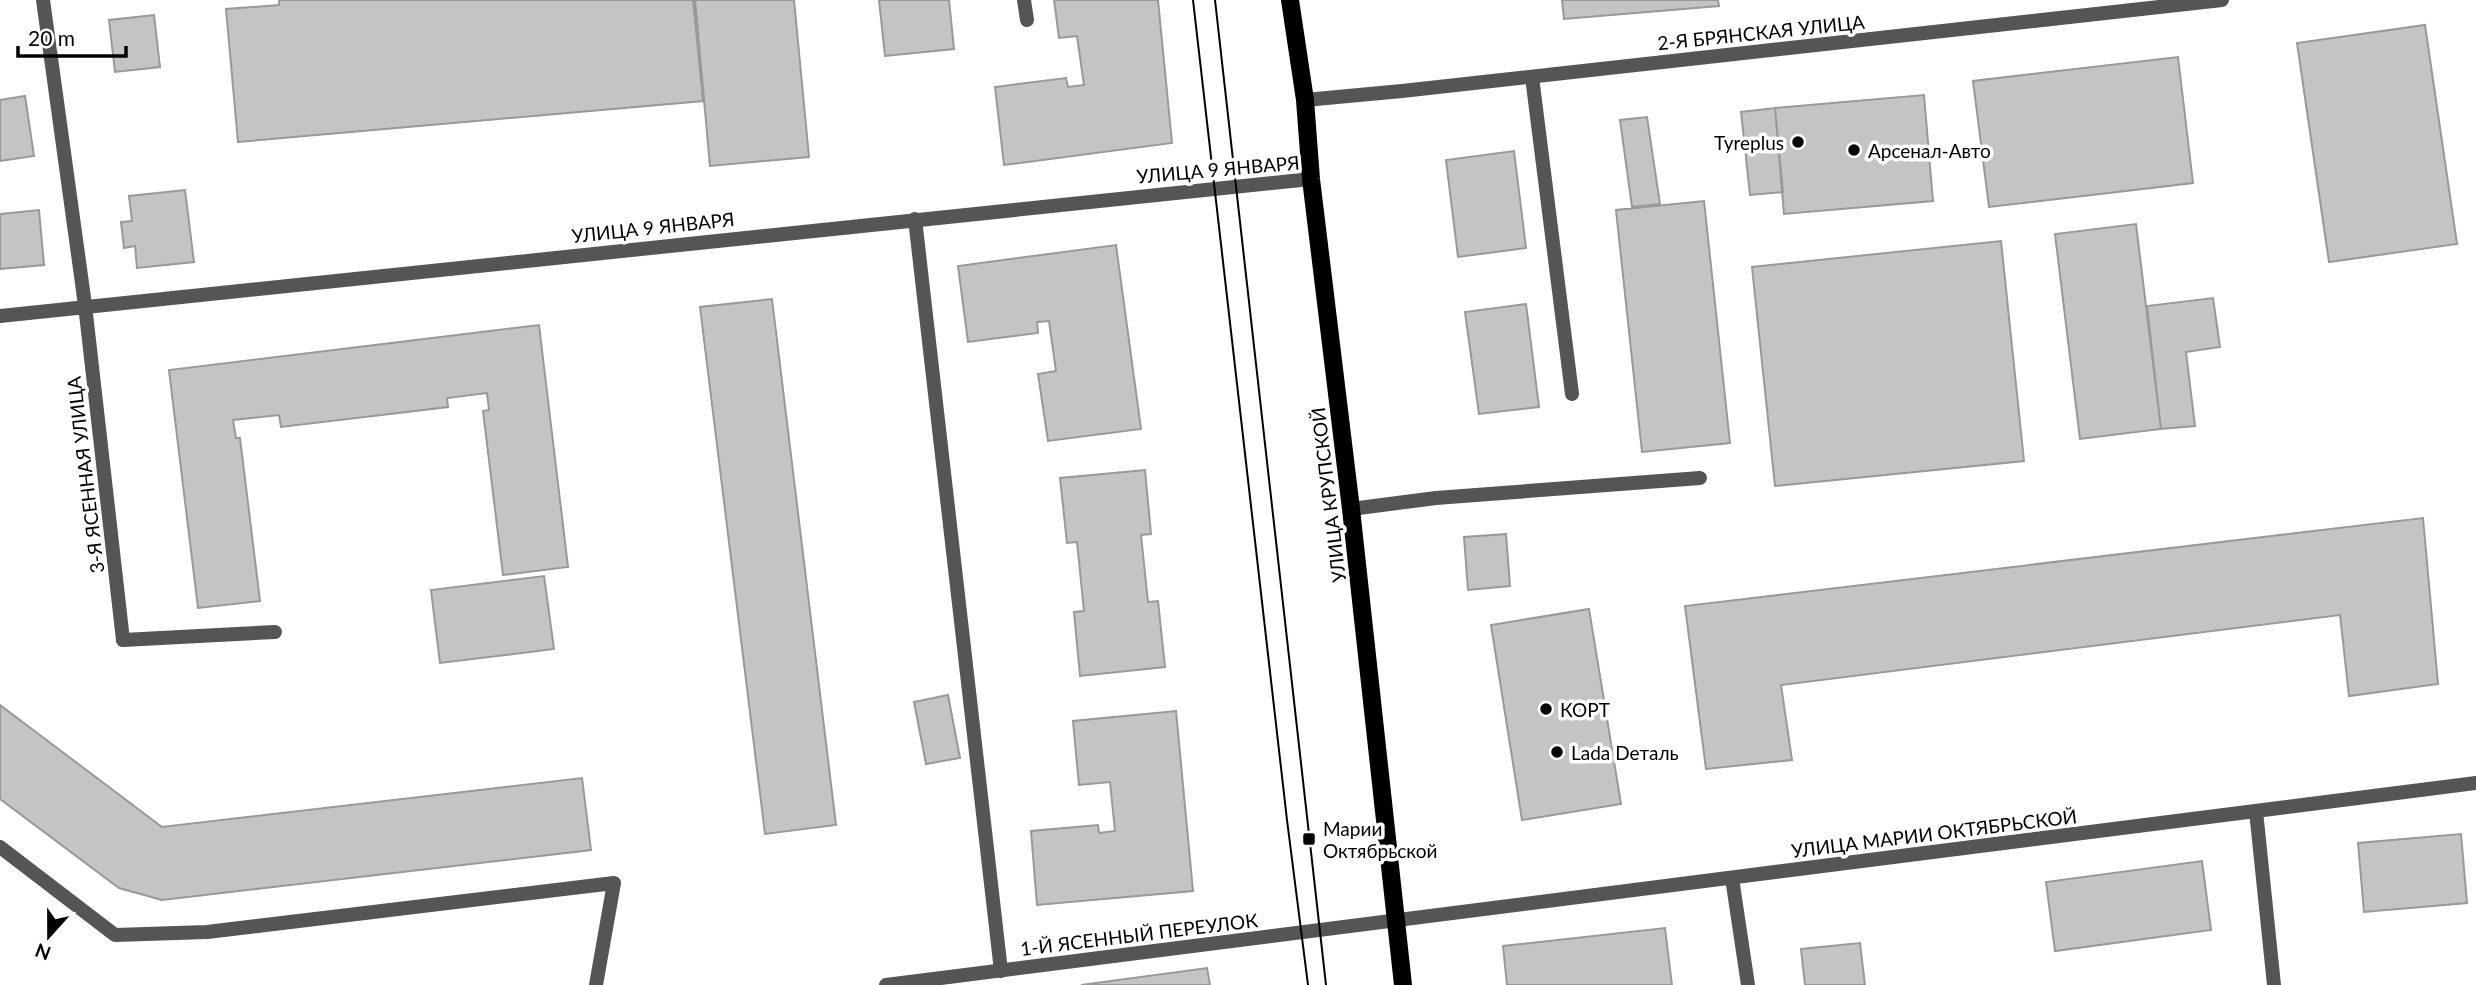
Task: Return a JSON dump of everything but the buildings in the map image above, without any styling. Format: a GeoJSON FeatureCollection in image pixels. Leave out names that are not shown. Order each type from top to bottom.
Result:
{"type":"FeatureCollection","features":[{"type":"Feature","properties":{"kind":"main road","name":"УЛИЦА КРУПСКОЙ"},"geometry":{"type":"LineString","coordinates":[[1290,0],[1305,100],[1311,180],[1404,985]]}},
{"type":"Feature","properties":{"kind":"street","name":"3-Я ЯСЕННАЯ УЛИЦА"},"geometry":{"type":"LineString","coordinates":[[43,0],[85,305],[123,640],[275,632]]}},
{"type":"Feature","properties":{"kind":"street"},"geometry":{"type":"LineString","coordinates":[[1024,0],[1027,20]]}},
{"type":"Feature","properties":{"kind":"street","name":"2-Я БРЯНСКАЯ УЛИЦА"},"geometry":{"type":"LineString","coordinates":[[1305,100],[2222,0]]}},
{"type":"Feature","properties":{"kind":"street"},"geometry":{"type":"LineString","coordinates":[[1532,77],[1572,394]]}},
{"type":"Feature","properties":{"kind":"street","name":"УЛИЦА 9 ЯНВАРЯ"},"geometry":{"type":"LineString","coordinates":[[0,316],[85,305],[1311,180]]}},
{"type":"Feature","properties":{"kind":"street"},"geometry":{"type":"LineString","coordinates":[[915,219],[1001,971]]}},
{"type":"Feature","properties":{"kind":"street"},"geometry":{"type":"LineString","coordinates":[[1351,509],[1436,498],[1699,478]]}},
{"type":"Feature","properties":{"kind":"street","name":"УЛИЦА МАРИИ ОКТЯБРЬСКОЙ"},"geometry":{"type":"LineString","coordinates":[[1396,920],[2476,783]]}},
{"type":"Feature","properties":{"kind":"street"},"geometry":{"type":"LineString","coordinates":[[2256,811],[2274,985]]}},
{"type":"Feature","properties":{"kind":"street"},"geometry":{"type":"LineString","coordinates":[[0,847],[115,935],[207,932],[614,883],[596,985]]}},
{"type":"Feature","properties":{"kind":"street"},"geometry":{"type":"LineString","coordinates":[[1732,878],[1748,985]]}},
{"type":"Feature","properties":{"kind":"street","name":"1-Й ЯСЕННЫЙ ПЕРЕУЛОК"},"geometry":{"type":"LineString","coordinates":[[886,985],[1396,920]]}},
{"type":"Feature","properties":{"kind":"tram line"},"geometry":{"type":"LineString","coordinates":[[1193,0],[1308,985]]}},
{"type":"Feature","properties":{"kind":"tram line"},"geometry":{"type":"LineString","coordinates":[[1215,0],[1326,985]]}},
{"type":"Feature","properties":{"kind":"place","name":"Tyreplus"},"geometry":{"type":"Point","coordinates":[1798,142]}},
{"type":"Feature","properties":{"kind":"place","name":"Арсенал-Авто"},"geometry":{"type":"Point","coordinates":[1854,150]}},
{"type":"Feature","properties":{"kind":"place","name":"КОРТ"},"geometry":{"type":"Point","coordinates":[1546,709]}},
{"type":"Feature","properties":{"kind":"place","name":"Lada Dеталь"},"geometry":{"type":"Point","coordinates":[1557,752]}},
{"type":"Feature","properties":{"kind":"place","name":"Марии Октябрьской"},"geometry":{"type":"Point","coordinates":[1309,839]}}]}
